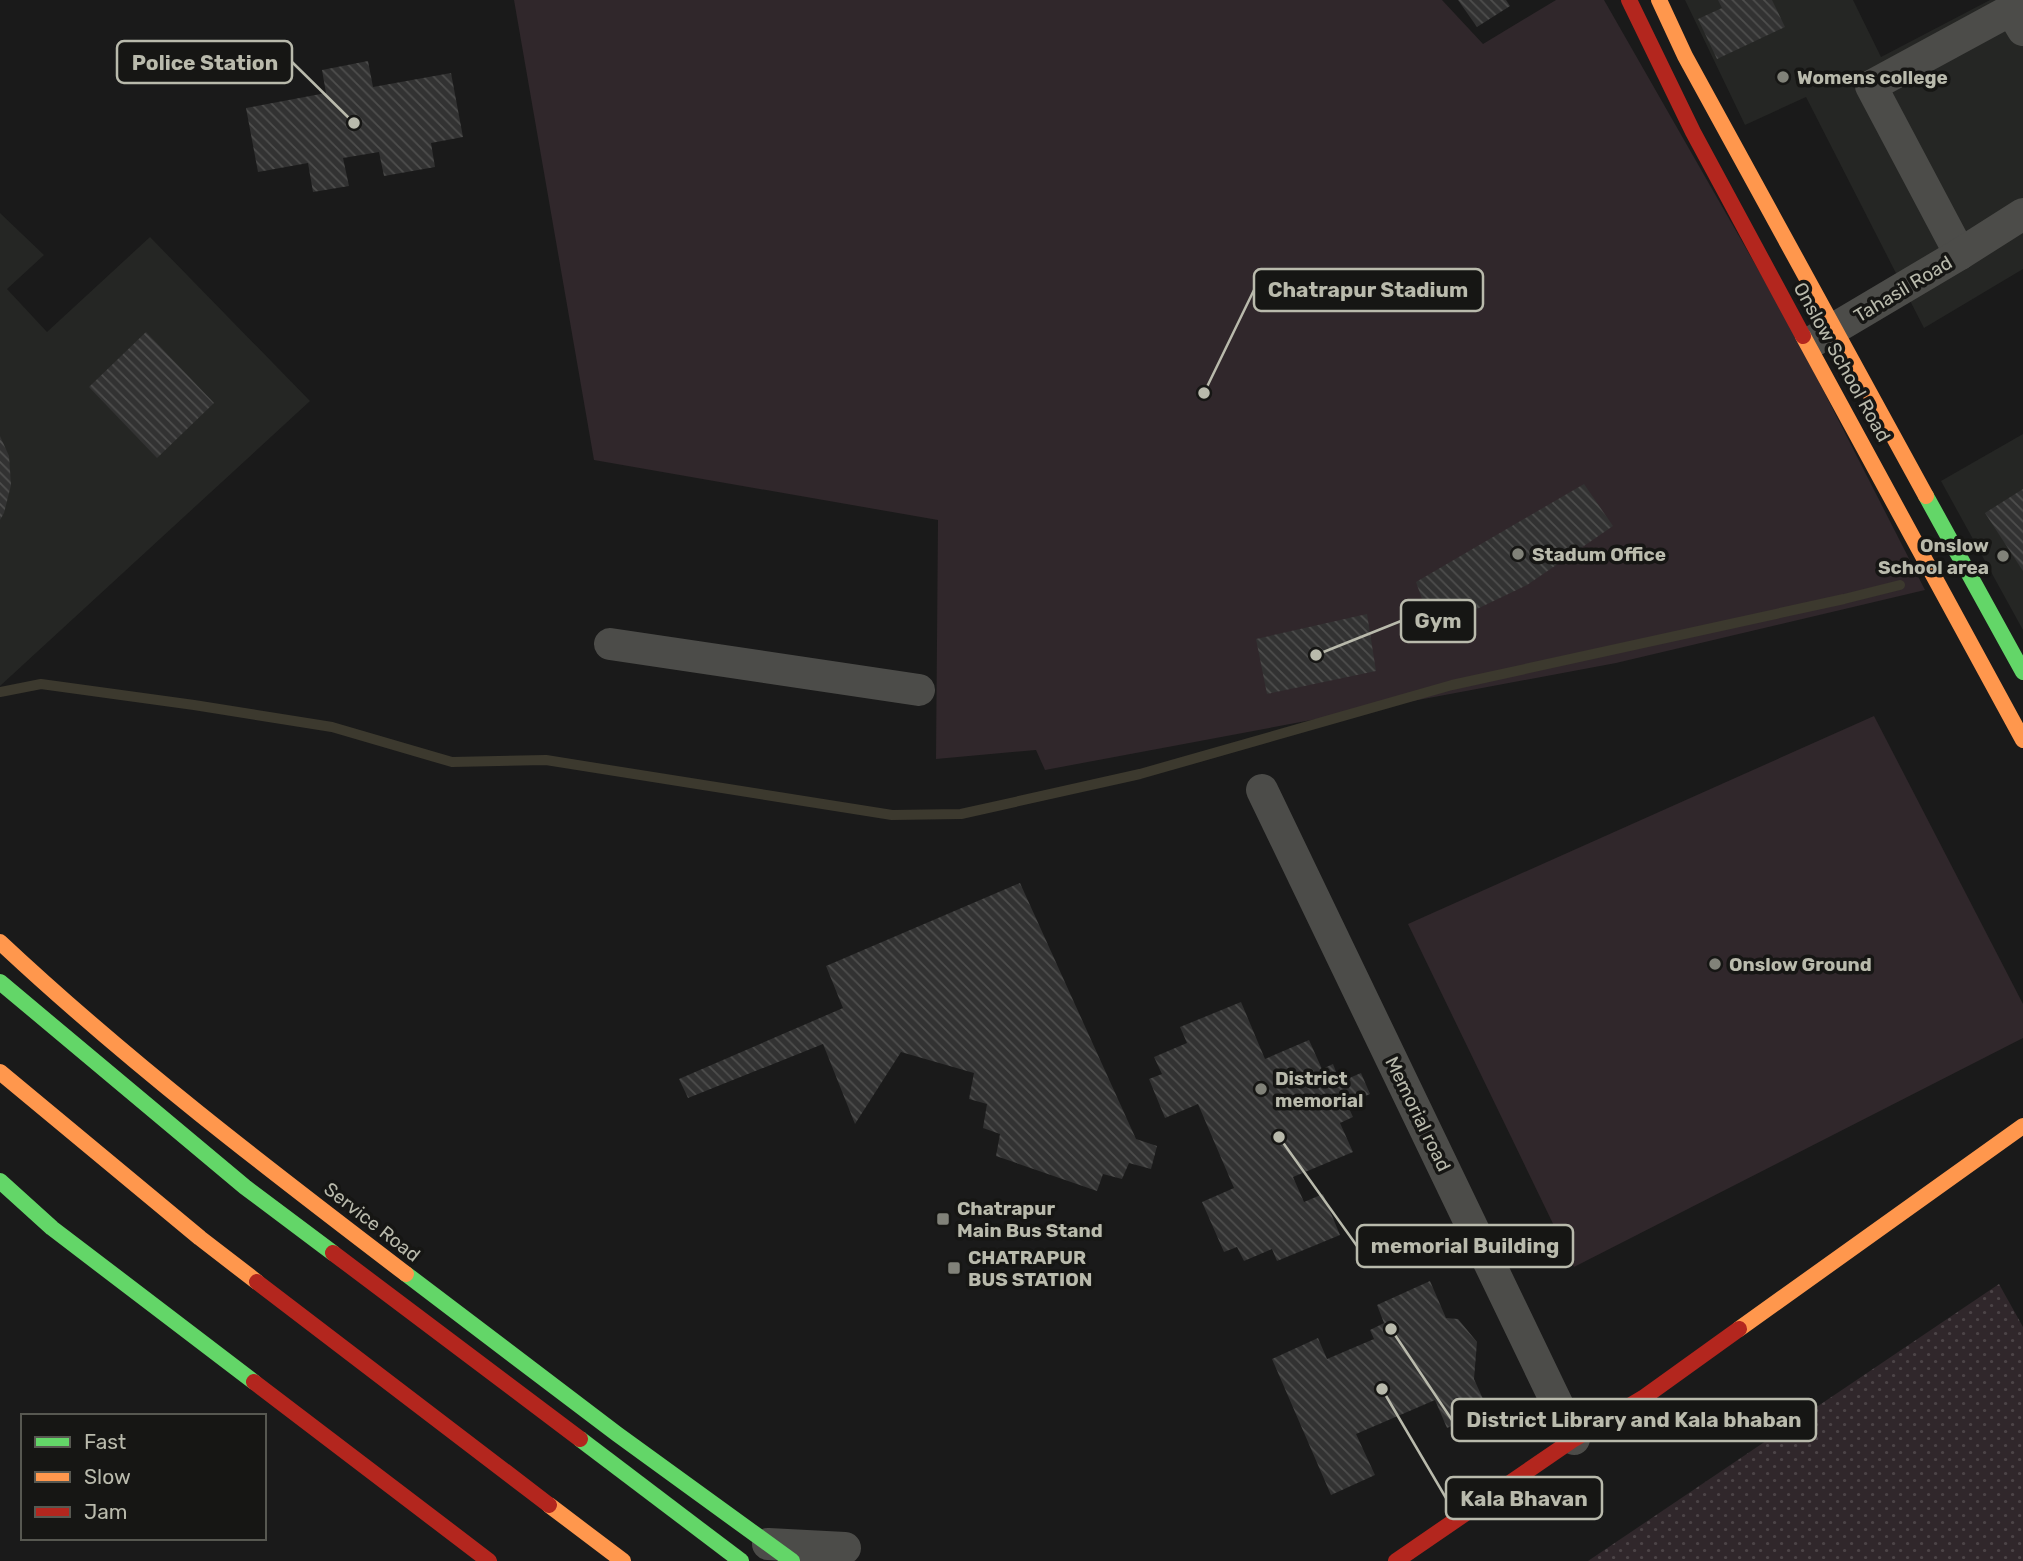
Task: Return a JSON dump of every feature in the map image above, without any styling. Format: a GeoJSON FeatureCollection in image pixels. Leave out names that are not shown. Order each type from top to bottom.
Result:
{"type":"FeatureCollection","features":[{"type":"Feature","properties":{"kind":"main road","name":"Onslow School Road"},"geometry":{"type":"LineString","coordinates":[[1629,0],[1693,132],[2023,740]]}},
{"type":"Feature","properties":{"kind":"main road","name":"Onslow School Road"},"geometry":{"type":"LineString","coordinates":[[1659,0],[1685,56],[2023,673]]}},
{"type":"Feature","properties":{"kind":"main road","name":"Service Road"},"geometry":{"type":"LineString","coordinates":[[0,943],[56,996],[217,1128],[400,1270],[780,1553]]}},
{"type":"Feature","properties":{"kind":"main road"},"geometry":{"type":"LineString","coordinates":[[0,982],[245,1187],[741,1561]]}},
{"type":"Feature","properties":{"kind":"main road"},"geometry":{"type":"LineString","coordinates":[[0,1072],[200,1238],[623,1561]]}},
{"type":"Feature","properties":{"kind":"main road"},"geometry":{"type":"LineString","coordinates":[[1396,1561],[1574,1439],[1643,1398],[2023,1126]]}},
{"type":"Feature","properties":{"kind":"main road"},"geometry":{"type":"LineString","coordinates":[[0,1181],[64,1237],[489,1561]]}},
{"type":"Feature","properties":{"kind":"street"},"geometry":{"type":"LineString","coordinates":[[1961,254],[1871,86],[2011,10],[2023,30]]}},
{"type":"Feature","properties":{"kind":"street","name":"Tahasil Road"},"geometry":{"type":"LineString","coordinates":[[1808,344],[1961,254],[2023,214]]}},
{"type":"Feature","properties":{"kind":"street"},"geometry":{"type":"LineString","coordinates":[[610,644],[919,690]]}},
{"type":"Feature","properties":{"kind":"street","name":"Memorial road"},"geometry":{"type":"LineString","coordinates":[[1262,790],[1574,1439]]}},
{"type":"Feature","properties":{"kind":"street"},"geometry":{"type":"LineString","coordinates":[[780,1553],[845,1548]]}},
{"type":"Feature","properties":{"kind":"shaded area"},"geometry":{"type":"Polygon","coordinates":[[[514,0],[1442,0],[1483,44],[1556,0],[1604,0],[1791,327],[1925,590],[1616,663],[1045,770],[1036,750],[936,759],[938,520],[594,460],[514,0]]]}},
{"type":"Feature","properties":{"kind":"shaded area"},"geometry":{"type":"Polygon","coordinates":[[[1685,0],[1853,0],[1881,57],[1990,0],[2023,0],[2023,269],[1924,328],[1806,97],[1745,125],[1685,0]]]}},
{"type":"Feature","properties":{"kind":"shaded area"},"geometry":{"type":"Polygon","coordinates":[[[0,213],[44,255],[7,289],[47,332],[150,237],[310,401],[0,686],[0,213]]]}},
{"type":"Feature","properties":{"kind":"shaded area","name":"Onslow School area"},"geometry":{"type":"Polygon","coordinates":[[[2023,434],[2023,630],[1941,481],[2023,434]]]}},
{"type":"Feature","properties":{"kind":"shaded area","name":"Onslow Ground"},"geometry":{"type":"Polygon","coordinates":[[[1874,716],[2023,1004],[2023,1038],[1574,1267],[1408,924],[1874,716]]]}},
{"type":"Feature","properties":{"kind":"shaded area"},"geometry":{"type":"Polygon","coordinates":[[[1999,1284],[2023,1327],[2023,1561],[1588,1561],[1999,1284]]]}},
{"type":"Feature","properties":{"kind":"building"},"geometry":{"type":"Polygon","coordinates":[[[1458,0],[1506,0],[1510,6],[1477,27],[1458,0]]]}},
{"type":"Feature","properties":{"kind":"building"},"geometry":{"type":"Polygon","coordinates":[[[1718,0],[1772,0],[1785,27],[1717,59],[1698,19],[1722,8],[1718,0]]]}},
{"type":"Feature","properties":{"kind":"building"},"geometry":{"type":"Polygon","coordinates":[[[368,61],[373,87],[451,73],[463,137],[431,143],[435,167],[384,176],[379,152],[343,158],[349,186],[313,192],[308,163],[258,172],[246,108],[326,93],[322,70],[368,61]]]}},
{"type":"Feature","properties":{"kind":"building"},"geometry":{"type":"Polygon","coordinates":[[[146,332],[214,403],[157,458],[89,387],[146,332]]]}},
{"type":"Feature","properties":{"kind":"building"},"geometry":{"type":"Polygon","coordinates":[[[0,436],[9,456],[11,485],[0,520],[0,436]]]}},
{"type":"Feature","properties":{"kind":"building","name":"Stadum Office"},"geometry":{"type":"Polygon","coordinates":[[[1584,484],[1613,526],[1527,585],[1433,630],[1416,582],[1584,484]]]}},
{"type":"Feature","properties":{"kind":"building"},"geometry":{"type":"Polygon","coordinates":[[[2023,489],[2023,571],[1985,513],[2023,489]]]}},
{"type":"Feature","properties":{"kind":"building"},"geometry":{"type":"Polygon","coordinates":[[[1367,614],[1376,671],[1267,694],[1256,639],[1367,614]]]}},
{"type":"Feature","properties":{"kind":"building"},"geometry":{"type":"Polygon","coordinates":[[[1020,883],[1136,1139],[1157,1146],[1151,1169],[1129,1163],[1122,1179],[1103,1174],[1097,1191],[996,1156],[1000,1134],[983,1128],[987,1104],[969,1099],[974,1073],[901,1052],[855,1124],[823,1044],[688,1098],[679,1079],[843,1008],[826,966],[1020,883]]]}},
{"type":"Feature","properties":{"kind":"building"},"geometry":{"type":"Polygon","coordinates":[[[1241,1002],[1265,1059],[1309,1040],[1322,1069],[1333,1064],[1340,1082],[1361,1073],[1370,1094],[1347,1104],[1353,1117],[1340,1123],[1353,1152],[1293,1177],[1304,1202],[1323,1194],[1340,1235],[1277,1261],[1272,1249],[1244,1261],[1237,1247],[1224,1252],[1202,1202],[1234,1188],[1198,1104],[1165,1118],[1149,1079],[1162,1074],[1154,1057],[1187,1043],[1180,1027],[1241,1002]]]}},
{"type":"Feature","properties":{"kind":"building"},"geometry":{"type":"Polygon","coordinates":[[[1430,1281],[1446,1318],[1458,1319],[1477,1342],[1474,1379],[1488,1410],[1447,1428],[1435,1400],[1356,1434],[1375,1475],[1331,1495],[1272,1359],[1318,1338],[1327,1359],[1374,1339],[1370,1330],[1384,1323],[1377,1305],[1430,1281]]]}},
{"type":"Feature","properties":{"kind":"waterway"},"geometry":{"type":"LineString","coordinates":[[0,692],[41,684],[332,727],[452,762],[546,760],[892,815],[961,814],[1140,774],[1452,685],[1900,585]]}},
{"type":"Feature","properties":{"kind":"traffic: fast"},"geometry":{"type":"LineString","coordinates":[[1926,496],[2023,672]]}},
{"type":"Feature","properties":{"kind":"traffic: fast"},"geometry":{"type":"LineString","coordinates":[[0,982],[245,1187],[333,1253]]}},
{"type":"Feature","properties":{"kind":"traffic: fast"},"geometry":{"type":"LineString","coordinates":[[0,1181],[52,1228],[254,1382]]}},
{"type":"Feature","properties":{"kind":"traffic: fast"},"geometry":{"type":"LineString","coordinates":[[406,1274],[617,1434],[792,1561]]}},
{"type":"Feature","properties":{"kind":"traffic: fast"},"geometry":{"type":"LineString","coordinates":[[580,1439],[741,1561]]}},
{"type":"Feature","properties":{"kind":"traffic: slow"},"geometry":{"type":"LineString","coordinates":[[1659,0],[1685,56],[1926,496]]}},
{"type":"Feature","properties":{"kind":"traffic: slow"},"geometry":{"type":"LineString","coordinates":[[1803,336],[2023,740]]}},
{"type":"Feature","properties":{"kind":"traffic: slow"},"geometry":{"type":"LineString","coordinates":[[0,942],[148,1072],[406,1274]]}},
{"type":"Feature","properties":{"kind":"traffic: slow"},"geometry":{"type":"LineString","coordinates":[[0,1072],[257,1282]]}},
{"type":"Feature","properties":{"kind":"traffic: slow"},"geometry":{"type":"LineString","coordinates":[[1739,1329],[2023,1126]]}},
{"type":"Feature","properties":{"kind":"traffic: slow"},"geometry":{"type":"LineString","coordinates":[[549,1505],[623,1561]]}},
{"type":"Feature","properties":{"kind":"traffic: jam"},"geometry":{"type":"LineString","coordinates":[[1629,0],[1693,132],[1803,336]]}},
{"type":"Feature","properties":{"kind":"traffic: jam"},"geometry":{"type":"LineString","coordinates":[[333,1253],[580,1439]]}},
{"type":"Feature","properties":{"kind":"traffic: jam"},"geometry":{"type":"LineString","coordinates":[[257,1282],[549,1505]]}},
{"type":"Feature","properties":{"kind":"traffic: jam"},"geometry":{"type":"LineString","coordinates":[[1396,1561],[1574,1439],[1643,1398],[1739,1329]]}},
{"type":"Feature","properties":{"kind":"traffic: jam"},"geometry":{"type":"LineString","coordinates":[[254,1382],[489,1561]]}},
{"type":"Feature","properties":{"kind":"place","name":"Womens college"},"geometry":{"type":"Point","coordinates":[1783,77]}},
{"type":"Feature","properties":{"kind":"place","name":"Police Station"},"geometry":{"type":"Point","coordinates":[354,123]}},
{"type":"Feature","properties":{"kind":"place","name":"Chatrapur Stadium"},"geometry":{"type":"Point","coordinates":[1204,393]}},
{"type":"Feature","properties":{"kind":"place","name":"Stadum Office"},"geometry":{"type":"Point","coordinates":[1518,554]}},
{"type":"Feature","properties":{"kind":"place","name":"Onslow School area"},"geometry":{"type":"Point","coordinates":[2003,556]}},
{"type":"Feature","properties":{"kind":"place","name":"Gym"},"geometry":{"type":"Point","coordinates":[1316,655]}},
{"type":"Feature","properties":{"kind":"place","name":"Onslow Ground"},"geometry":{"type":"Point","coordinates":[1715,964]}},
{"type":"Feature","properties":{"kind":"place","name":"District memorial"},"geometry":{"type":"Point","coordinates":[1261,1089]}},
{"type":"Feature","properties":{"kind":"place","name":"memorial Building"},"geometry":{"type":"Point","coordinates":[1279,1137]}},
{"type":"Feature","properties":{"kind":"place","name":"Chatrapur Main Bus Stand"},"geometry":{"type":"Point","coordinates":[943,1219]}},
{"type":"Feature","properties":{"kind":"place","name":"CHATRAPUR BUS STATION"},"geometry":{"type":"Point","coordinates":[954,1268]}},
{"type":"Feature","properties":{"kind":"place","name":"District Library and Kala bhaban"},"geometry":{"type":"Point","coordinates":[1391,1329]}},
{"type":"Feature","properties":{"kind":"place","name":"Kala Bhavan"},"geometry":{"type":"Point","coordinates":[1382,1389]}}]}
